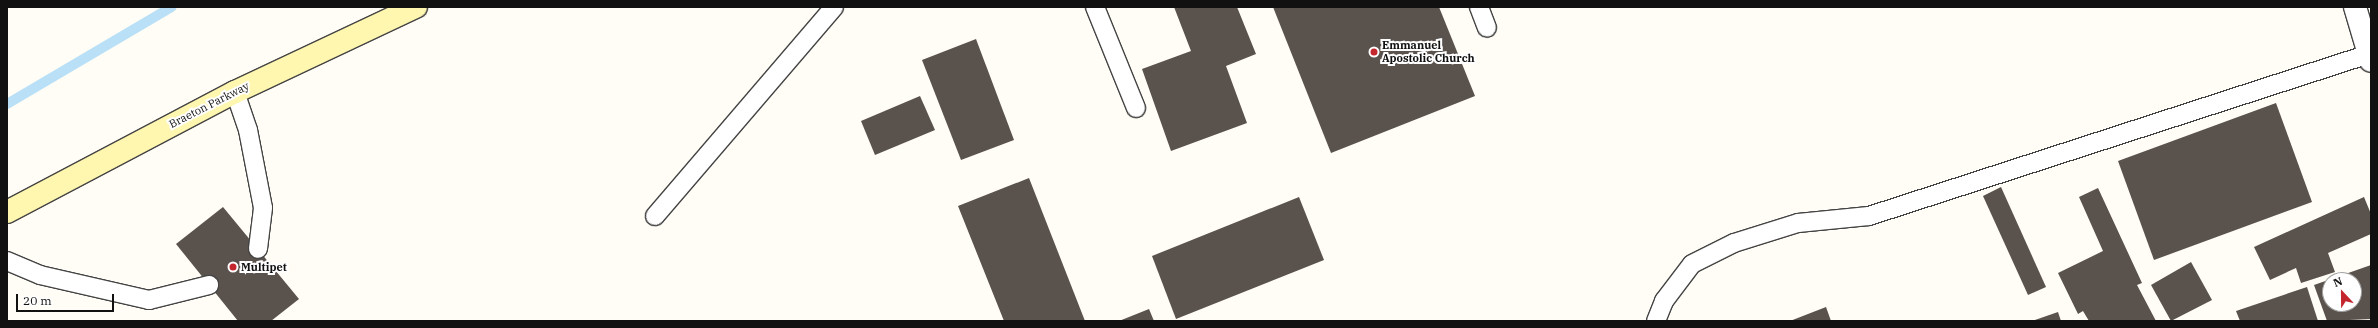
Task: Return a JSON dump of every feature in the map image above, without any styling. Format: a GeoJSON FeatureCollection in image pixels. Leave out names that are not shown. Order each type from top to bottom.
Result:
{"type":"FeatureCollection","features":[{"type":"Feature","properties":{"kind":"main road","name":"Braeton Parkway"},"geometry":{"type":"LineString","coordinates":[[7,212],[235,92],[416,7]]}},
{"type":"Feature","properties":{"kind":"street"},"geometry":{"type":"LineString","coordinates":[[2355,7],[2370,58]]}},
{"type":"Feature","properties":{"kind":"lane"},"geometry":{"type":"LineString","coordinates":[[655,216],[834,7]]}},
{"type":"Feature","properties":{"kind":"lane"},"geometry":{"type":"LineString","coordinates":[[1095,7],[1136,108]]}},
{"type":"Feature","properties":{"kind":"lane"},"geometry":{"type":"LineString","coordinates":[[1479,7],[1486,28]]}},
{"type":"Feature","properties":{"kind":"lane"},"geometry":{"type":"LineString","coordinates":[[1656,321],[1664,301],[1692,264],[1734,243],[1798,223],[1869,216],[2370,58]]}},
{"type":"Feature","properties":{"kind":"lane"},"geometry":{"type":"LineString","coordinates":[[235,92],[248,130],[263,208],[258,249]]}},
{"type":"Feature","properties":{"kind":"lane"},"geometry":{"type":"LineString","coordinates":[[7,261],[40,275],[149,300],[209,285]]}},
{"type":"Feature","properties":{"kind":"building"},"geometry":{"type":"Polygon","coordinates":[[[1174,7],[1237,7],[1256,54],[1226,66],[1247,123],[1171,151],[1142,69],[1191,51],[1174,7]]]}},
{"type":"Feature","properties":{"kind":"building","name":"Emmanuel Apostolic Church"},"geometry":{"type":"Polygon","coordinates":[[[1273,7],[1439,7],[1475,96],[1331,153],[1273,7]]]}},
{"type":"Feature","properties":{"kind":"building"},"geometry":{"type":"Polygon","coordinates":[[[976,39],[1014,140],[961,160],[922,60],[976,39]]]}},
{"type":"Feature","properties":{"kind":"building"},"geometry":{"type":"Polygon","coordinates":[[[920,96],[935,130],[875,155],[861,121],[920,96]]]}},
{"type":"Feature","properties":{"kind":"building"},"geometry":{"type":"Polygon","coordinates":[[[2276,103],[2312,202],[2154,260],[2118,161],[2276,103]]]}},
{"type":"Feature","properties":{"kind":"building"},"geometry":{"type":"Polygon","coordinates":[[[1029,178],[1085,321],[1004,321],[958,206],[1029,178]]]}},
{"type":"Feature","properties":{"kind":"building"},"geometry":{"type":"Polygon","coordinates":[[[2001,187],[2046,287],[2028,295],[1983,196],[2001,187]]]}},
{"type":"Feature","properties":{"kind":"building"},"geometry":{"type":"Polygon","coordinates":[[[2098,188],[2142,283],[2137,285],[2156,321],[2089,321],[2083,311],[2078,314],[2058,273],[2103,251],[2079,197],[2098,188]]]}},
{"type":"Feature","properties":{"kind":"building"},"geometry":{"type":"Polygon","coordinates":[[[1299,197],[1324,260],[1176,319],[1152,256],[1299,197]]]}},
{"type":"Feature","properties":{"kind":"building"},"geometry":{"type":"Polygon","coordinates":[[[2364,197],[2371,214],[2371,234],[2328,253],[2335,272],[2322,272],[2322,276],[2301,283],[2296,268],[2270,280],[2254,247],[2364,197]]]}},
{"type":"Feature","properties":{"kind":"building","name":"Multipet"},"geometry":{"type":"Polygon","coordinates":[[[223,207],[299,299],[271,321],[238,321],[176,244],[223,207]]]}},
{"type":"Feature","properties":{"kind":"building"},"geometry":{"type":"Polygon","coordinates":[[[2191,262],[2212,300],[2171,321],[2151,285],[2191,262]]]}},
{"type":"Feature","properties":{"kind":"building"},"geometry":{"type":"Polygon","coordinates":[[[2371,265],[2371,319],[2327,321],[2324,312],[2362,312],[2362,272],[2351,272],[2371,265]]]}},
{"type":"Feature","properties":{"kind":"building"},"geometry":{"type":"Polygon","coordinates":[[[2322,282],[2322,307],[2314,285],[2322,282]]]}},
{"type":"Feature","properties":{"kind":"building"},"geometry":{"type":"Polygon","coordinates":[[[2307,287],[2318,321],[2240,321],[2236,311],[2307,287]]]}},
{"type":"Feature","properties":{"kind":"building"},"geometry":{"type":"Polygon","coordinates":[[[1826,307],[1831,321],[1790,321],[1826,307]]]}},
{"type":"Feature","properties":{"kind":"building"},"geometry":{"type":"Polygon","coordinates":[[[1149,309],[1154,321],[1119,321],[1149,309]]]}},
{"type":"Feature","properties":{"kind":"building"},"geometry":{"type":"Polygon","coordinates":[[[2058,312],[2061,321],[2032,321],[2058,312]]]}},
{"type":"Feature","properties":{"kind":"waterway"},"geometry":{"type":"LineString","coordinates":[[7,104],[172,7]]}},
{"type":"Feature","properties":{"kind":"place","name":"Emmanuel Apostolic Church"},"geometry":{"type":"Point","coordinates":[1374,52]}},
{"type":"Feature","properties":{"kind":"place","name":"Multipet"},"geometry":{"type":"Point","coordinates":[233,267]}}]}
